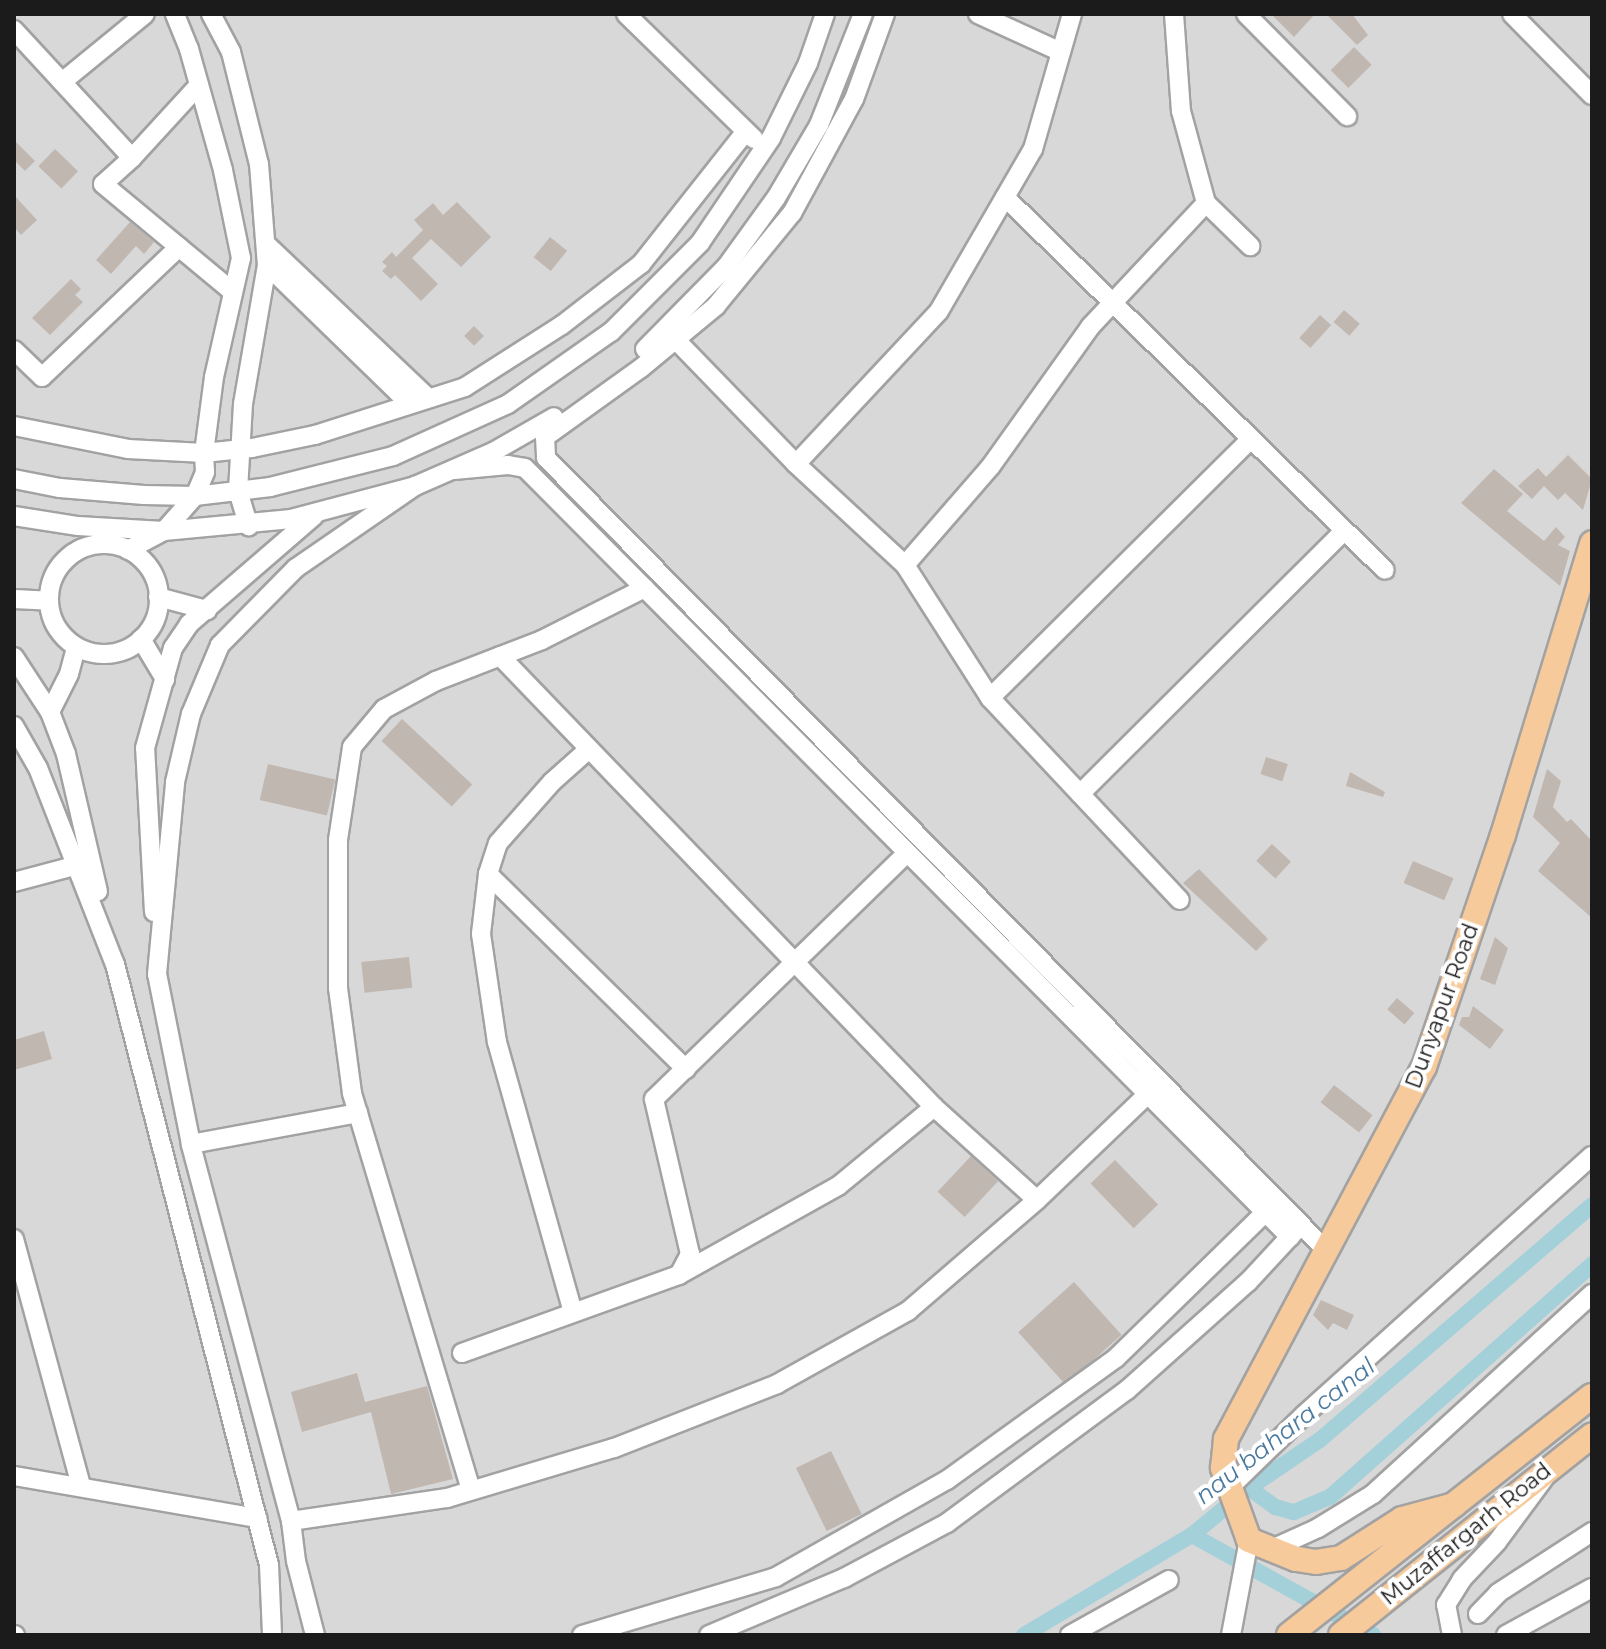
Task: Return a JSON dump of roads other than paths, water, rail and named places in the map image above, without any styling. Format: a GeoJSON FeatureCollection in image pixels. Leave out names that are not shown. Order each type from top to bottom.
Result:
{"type":"FeatureCollection","features":[{"type":"Feature","properties":{"kind":"main road","name":"Dunyapur Road"},"geometry":{"type":"LineString","coordinates":[[1246,1540],[1223,1468],[1226,1439],[1424,1067],[1503,835],[1592,543]]}},
{"type":"Feature","properties":{"kind":"main road","name":"Muzaffargarh Road"},"geometry":{"type":"LineString","coordinates":[[1291,1634],[1592,1396]]}},
{"type":"Feature","properties":{"kind":"main road","name":"Muzaffargarh Road"},"geometry":{"type":"LineString","coordinates":[[1341,1635],[1592,1435]]}},
{"type":"Feature","properties":{"kind":"main road"},"geometry":{"type":"LineString","coordinates":[[1246,1540],[1296,1559],[1326,1562],[1351,1554],[1402,1519],[1454,1505]]}},
{"type":"Feature","properties":{"kind":"street"},"geometry":{"type":"LineString","coordinates":[[14,22],[22,14]]}},
{"type":"Feature","properties":{"kind":"street"},"geometry":{"type":"LineString","coordinates":[[62,82],[145,14]]}},
{"type":"Feature","properties":{"kind":"street"},"geometry":{"type":"LineString","coordinates":[[128,550],[164,531],[195,496],[205,472],[204,453],[214,377],[241,258],[223,170],[189,49],[175,14]]}},
{"type":"Feature","properties":{"kind":"street"},"geometry":{"type":"LineString","coordinates":[[626,14],[765,149]]}},
{"type":"Feature","properties":{"kind":"street"},"geometry":{"type":"LineString","coordinates":[[14,479],[102,493],[195,496],[312,479],[393,456],[470,424],[544,382],[611,332],[672,274],[726,209],[765,149],[802,75],[825,14]]}},
{"type":"Feature","properties":{"kind":"street"},"geometry":{"type":"LineString","coordinates":[[14,516],[164,531],[249,526],[316,514],[415,486],[531,432],[579,401],[635,358],[697,299],[752,234],[798,162],[837,86],[863,14]]}},
{"type":"Feature","properties":{"kind":"street"},"geometry":{"type":"LineString","coordinates":[[885,14],[854,99],[792,213],[716,306],[545,437],[546,458],[1271,1207],[1295,1231],[1326,1250]]}},
{"type":"Feature","properties":{"kind":"street"},"geometry":{"type":"LineString","coordinates":[[978,14],[1061,52]]}},
{"type":"Feature","properties":{"kind":"street"},"geometry":{"type":"LineString","coordinates":[[796,464],[939,311],[1033,149],[1072,14]]}},
{"type":"Feature","properties":{"kind":"street"},"geometry":{"type":"LineString","coordinates":[[1174,14],[1181,111],[1206,203],[1250,246]]}},
{"type":"Feature","properties":{"kind":"street"},"geometry":{"type":"LineString","coordinates":[[1246,14],[1347,116]]}},
{"type":"Feature","properties":{"kind":"street"},"geometry":{"type":"LineString","coordinates":[[1512,14],[1592,95]]}},
{"type":"Feature","properties":{"kind":"street"},"geometry":{"type":"LineString","coordinates":[[220,19],[259,164],[266,244],[267,265],[243,404],[240,449],[238,491],[249,526]]}},
{"type":"Feature","properties":{"kind":"street"},"geometry":{"type":"LineString","coordinates":[[14,30],[132,158]]}},
{"type":"Feature","properties":{"kind":"street"},"geometry":{"type":"LineString","coordinates":[[199,85],[132,158],[103,184],[233,292]]}},
{"type":"Feature","properties":{"kind":"street"},"geometry":{"type":"LineString","coordinates":[[14,426],[128,449],[204,453],[315,435],[477,379],[562,325],[641,264],[746,131]]}},
{"type":"Feature","properties":{"kind":"street"},"geometry":{"type":"LineString","coordinates":[[1005,197],[1385,570]]}},
{"type":"Feature","properties":{"kind":"street"},"geometry":{"type":"LineString","coordinates":[[905,565],[991,466],[1090,327],[1206,203]]}},
{"type":"Feature","properties":{"kind":"street"},"geometry":{"type":"LineString","coordinates":[[266,244],[419,401]]}},
{"type":"Feature","properties":{"kind":"street"},"geometry":{"type":"LineString","coordinates":[[14,350],[42,377],[179,247]]}},
{"type":"Feature","properties":{"kind":"street"},"geometry":{"type":"LineString","coordinates":[[267,265],[419,401]]}},
{"type":"Feature","properties":{"kind":"street"},"geometry":{"type":"LineString","coordinates":[[675,339],[796,464],[905,565],[990,698],[1180,900]]}},
{"type":"Feature","properties":{"kind":"street"},"geometry":{"type":"LineString","coordinates":[[990,698],[1250,440]]}},
{"type":"Feature","properties":{"kind":"street"},"geometry":{"type":"LineString","coordinates":[[454,470],[508,465],[525,468],[1148,1094],[1271,1207]]}},
{"type":"Feature","properties":{"kind":"street"},"geometry":{"type":"LineString","coordinates":[[157,974],[175,782],[191,714],[220,645],[296,568],[415,486]]}},
{"type":"Feature","properties":{"kind":"street"},"geometry":{"type":"LineString","coordinates":[[315,1635],[296,1561],[291,1521],[191,1144],[157,974],[145,748],[173,648],[189,624],[316,514]]}},
{"type":"Feature","properties":{"kind":"street"},"geometry":{"type":"LineString","coordinates":[[36,520],[83,548]]}},
{"type":"Feature","properties":{"kind":"street"},"geometry":{"type":"LineString","coordinates":[[1080,794],[1343,532]]}},
{"type":"Feature","properties":{"kind":"street"},"geometry":{"type":"LineString","coordinates":[[105,544],[128,550],[153,574],[158,597],[155,620],[141,639],[110,654],[76,647],[59,631],[49,601],[58,569],[83,548],[105,544]]}},
{"type":"Feature","properties":{"kind":"street"},"geometry":{"type":"LineString","coordinates":[[471,1490],[358,1113],[338,988],[338,840],[352,747],[384,709],[436,681],[542,640],[645,588]]}},
{"type":"Feature","properties":{"kind":"street"},"geometry":{"type":"LineString","coordinates":[[158,597],[207,610]]}},
{"type":"Feature","properties":{"kind":"street"},"geometry":{"type":"LineString","coordinates":[[14,599],[49,601]]}},
{"type":"Feature","properties":{"kind":"street"},"geometry":{"type":"LineString","coordinates":[[141,639],[165,679]]}},
{"type":"Feature","properties":{"kind":"street"},"geometry":{"type":"LineString","coordinates":[[50,712],[69,674],[76,647]]}},
{"type":"Feature","properties":{"kind":"street"},"geometry":{"type":"LineString","coordinates":[[500,656],[934,1107],[1037,1200]]}},
{"type":"Feature","properties":{"kind":"street"},"geometry":{"type":"LineString","coordinates":[[14,657],[50,712],[66,754],[115,964],[269,1565],[272,1635]]}},
{"type":"Feature","properties":{"kind":"street"},"geometry":{"type":"LineString","coordinates":[[14,726],[38,768],[115,964]]}},
{"type":"Feature","properties":{"kind":"street"},"geometry":{"type":"LineString","coordinates":[[573,1313],[497,1042],[481,934],[488,874],[498,843],[552,782],[589,749]]}},
{"type":"Feature","properties":{"kind":"street"},"geometry":{"type":"LineString","coordinates":[[679,1275],[690,1254],[654,1099],[907,853]]}},
{"type":"Feature","properties":{"kind":"street"},"geometry":{"type":"LineString","coordinates":[[14,882],[78,865]]}},
{"type":"Feature","properties":{"kind":"street"},"geometry":{"type":"LineString","coordinates":[[488,874],[686,1069]]}},
{"type":"Feature","properties":{"kind":"street"},"geometry":{"type":"LineString","coordinates":[[291,1521],[371,1506],[447,1498],[614,1448],[777,1384],[908,1311],[1037,1200],[1148,1094]]}},
{"type":"Feature","properties":{"kind":"street"},"geometry":{"type":"LineString","coordinates":[[462,1353],[679,1275],[838,1186],[934,1107]]}},
{"type":"Feature","properties":{"kind":"street"},"geometry":{"type":"LineString","coordinates":[[191,1144],[358,1113]]}},
{"type":"Feature","properties":{"kind":"street"},"geometry":{"type":"LineString","coordinates":[[1229,1488],[1304,1415],[1592,1156]]}},
{"type":"Feature","properties":{"kind":"street"},"geometry":{"type":"LineString","coordinates":[[582,1635],[776,1577],[947,1480],[1116,1358],[1271,1207]]}},
{"type":"Feature","properties":{"kind":"street"},"geometry":{"type":"LineString","coordinates":[[709,1635],[844,1578],[947,1523],[1127,1390],[1248,1282],[1295,1231]]}},
{"type":"Feature","properties":{"kind":"street"},"geometry":{"type":"LineString","coordinates":[[14,1239],[21,1292],[81,1486]]}},
{"type":"Feature","properties":{"kind":"street"},"geometry":{"type":"LineString","coordinates":[[1272,1549],[1318,1528],[1373,1494],[1592,1294]]}},
{"type":"Feature","properties":{"kind":"street"},"geometry":{"type":"LineString","coordinates":[[1452,1635],[1446,1605],[1462,1579],[1531,1500],[1557,1460]]}},
{"type":"Feature","properties":{"kind":"street"},"geometry":{"type":"LineString","coordinates":[[14,1476],[257,1518]]}},
{"type":"Feature","properties":{"kind":"street"},"geometry":{"type":"LineString","coordinates":[[1478,1614],[1498,1593],[1592,1532]]}},
{"type":"Feature","properties":{"kind":"street"},"geometry":{"type":"LineString","coordinates":[[1231,1635],[1246,1540]]}},
{"type":"Feature","properties":{"kind":"street"},"geometry":{"type":"LineString","coordinates":[[269,1565],[296,1561]]}},
{"type":"Feature","properties":{"kind":"street"},"geometry":{"type":"LineString","coordinates":[[1070,1635],[1169,1580]]}},
{"type":"Feature","properties":{"kind":"street"},"geometry":{"type":"LineString","coordinates":[[1506,1635],[1592,1588]]}},
{"type":"Feature","properties":{"kind":"waterway","name":"nau bahara canal"},"geometry":{"type":"LineString","coordinates":[[1024,1635],[1192,1535],[1249,1488],[1321,1439],[1592,1205]]}},
{"type":"Feature","properties":{"kind":"waterway"},"geometry":{"type":"LineString","coordinates":[[1249,1488],[1275,1507],[1294,1512],[1330,1497],[1592,1264]]}},
{"type":"Feature","properties":{"kind":"waterway"},"geometry":{"type":"LineString","coordinates":[[1192,1535],[1373,1635]]}}]}
